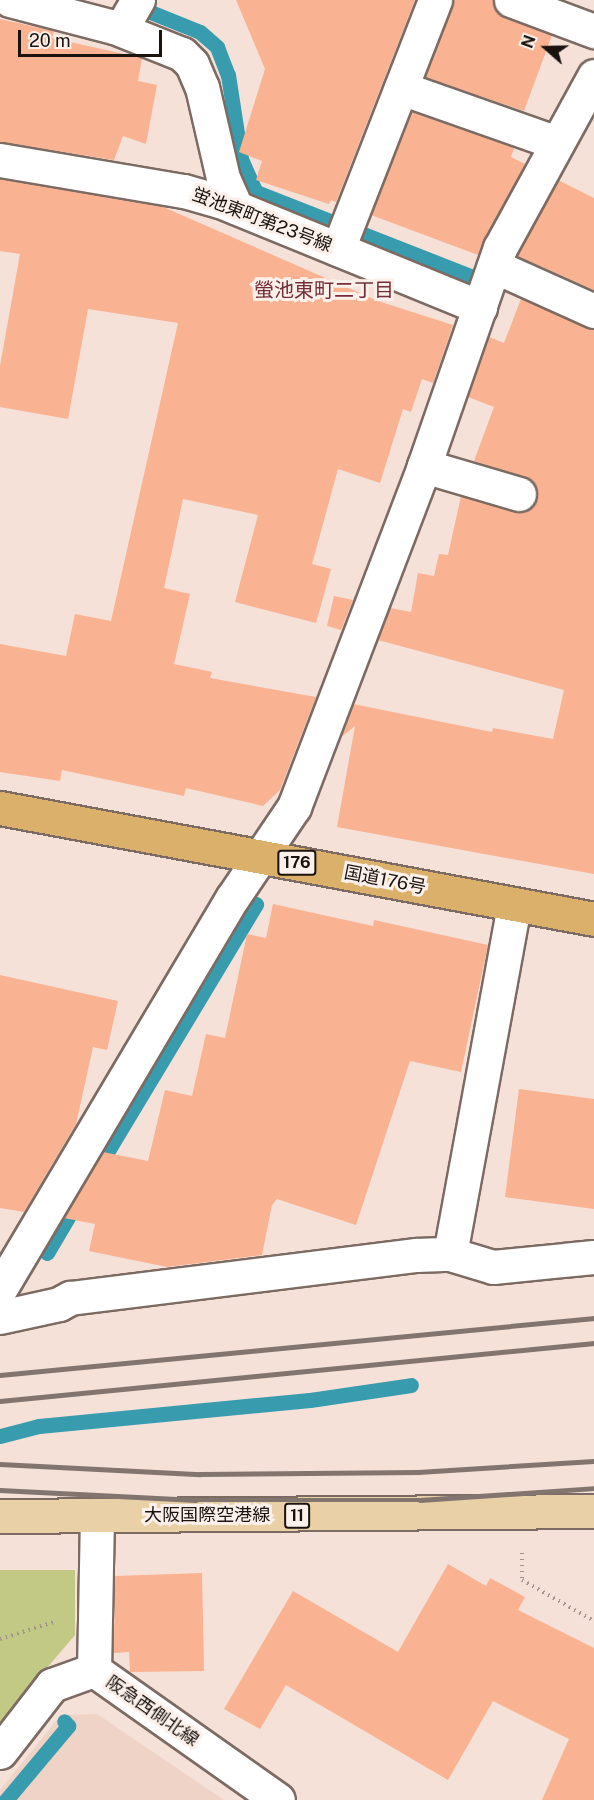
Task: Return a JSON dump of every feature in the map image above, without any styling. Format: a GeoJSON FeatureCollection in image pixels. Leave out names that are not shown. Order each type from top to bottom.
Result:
{"type":"FeatureCollection","features":[{"type":"Feature","properties":{"kind":"highway","name":"国道176号"},"geometry":{"type":"LineString","coordinates":[[0,808],[594,919]]}},
{"type":"Feature","properties":{"kind":"main road","name":"大阪国際空港線"},"geometry":{"type":"LineString","coordinates":[[0,1516],[594,1511]]}},
{"type":"Feature","properties":{"kind":"street"},"geometry":{"type":"LineString","coordinates":[[10,0],[129,15],[192,64],[202,87],[223,178],[236,207]]}},
{"type":"Feature","properties":{"kind":"street"},"geometry":{"type":"LineString","coordinates":[[344,235],[435,0]]}},
{"type":"Feature","properties":{"kind":"street"},"geometry":{"type":"LineString","coordinates":[[511,0],[594,31]]}},
{"type":"Feature","properties":{"kind":"street"},"geometry":{"type":"LineString","coordinates":[[0,1288],[260,857],[294,807],[424,466],[500,248],[594,76]]}},
{"type":"Feature","properties":{"kind":"street"},"geometry":{"type":"LineString","coordinates":[[401,88],[557,143]]}},
{"type":"Feature","properties":{"kind":"street","name":"蛍池東町第23号線"},"geometry":{"type":"LineString","coordinates":[[0,160],[184,191],[344,235],[480,307]]}},
{"type":"Feature","properties":{"kind":"street"},"geometry":{"type":"LineString","coordinates":[[494,266],[594,311]]}},
{"type":"Feature","properties":{"kind":"street"},"geometry":{"type":"LineString","coordinates":[[424,466],[519,494]]}},
{"type":"Feature","properties":{"kind":"street"},"geometry":{"type":"LineString","coordinates":[[450,1254],[513,905]]}},
{"type":"Feature","properties":{"kind":"street"},"geometry":{"type":"LineString","coordinates":[[0,1317],[59,1304],[70,1298],[416,1255],[450,1254],[493,1267],[594,1257]]}},
{"type":"Feature","properties":{"kind":"street","name":"阪急西側北線"},"geometry":{"type":"LineString","coordinates":[[96,1515],[94,1671],[278,1800]]}},
{"type":"Feature","properties":{"kind":"street"},"geometry":{"type":"LineString","coordinates":[[0,1752],[52,1685],[94,1671]]}},
{"type":"Feature","properties":{"kind":"path"},"geometry":{"type":"LineString","coordinates":[[522,1512],[522,1580],[594,1621]]}},
{"type":"Feature","properties":{"kind":"path"},"geometry":{"type":"LineString","coordinates":[[0,1639],[61,1620]]}},
{"type":"Feature","properties":{"kind":"shaded area"},"geometry":{"type":"Polygon","coordinates":[[[97,1714],[224,1800],[0,1800],[0,1790],[61,1715],[97,1714]]]}},
{"type":"Feature","properties":{"kind":"green space"},"geometry":{"type":"Polygon","coordinates":[[[0,1570],[75,1570],[75,1635],[0,1723],[0,1570]]]}},
{"type":"Feature","properties":{"kind":"building"},"geometry":{"type":"Polygon","coordinates":[[[236,0],[415,0],[336,202],[331,200],[329,204],[256,180],[262,161],[239,152],[265,69],[236,0]]]}},
{"type":"Feature","properties":{"kind":"building"},"geometry":{"type":"Polygon","coordinates":[[[453,0],[493,0],[496,11],[504,17],[552,35],[524,111],[425,77],[453,0]]]}},
{"type":"Feature","properties":{"kind":"building"},"geometry":{"type":"Polygon","coordinates":[[[0,19],[54,31],[52,38],[142,58],[138,81],[157,85],[146,144],[123,136],[114,160],[0,142],[0,19]]]}},
{"type":"Feature","properties":{"kind":"building"},"geometry":{"type":"Polygon","coordinates":[[[412,112],[514,148],[511,157],[525,164],[478,255],[371,215],[412,112]]]}},
{"type":"Feature","properties":{"kind":"building"},"geometry":{"type":"Polygon","coordinates":[[[0,179],[161,206],[378,301],[453,325],[433,383],[422,379],[411,412],[403,409],[380,483],[338,469],[312,564],[331,569],[316,623],[235,602],[258,515],[183,499],[164,588],[190,594],[174,664],[212,672],[210,678],[316,697],[280,790],[263,806],[186,788],[184,796],[62,770],[60,781],[0,772],[0,644],[66,656],[75,614],[111,621],[178,323],[88,309],[68,419],[0,407],[0,366],[20,254],[0,251],[0,179]]]}},
{"type":"Feature","properties":{"kind":"building"},"geometry":{"type":"Polygon","coordinates":[[[558,180],[594,198],[594,290],[517,256],[558,180]]]}},
{"type":"Feature","properties":{"kind":"building"},"geometry":{"type":"Polygon","coordinates":[[[521,299],[594,329],[594,874],[337,827],[355,726],[340,738],[353,704],[492,732],[493,728],[553,739],[564,690],[378,640],[390,608],[411,612],[418,573],[434,576],[439,554],[448,555],[461,496],[514,512],[531,508],[537,500],[532,481],[474,461],[494,407],[468,397],[489,337],[504,343],[521,299]]]}},
{"type":"Feature","properties":{"kind":"building"},"geometry":{"type":"Polygon","coordinates":[[[334,596],[353,600],[341,630],[327,626],[334,596]]]}},
{"type":"Feature","properties":{"kind":"building"},"geometry":{"type":"Polygon","coordinates":[[[273,904],[373,926],[374,920],[488,945],[461,1072],[410,1061],[356,1225],[277,1199],[272,1205],[262,1255],[167,1267],[89,1251],[95,1224],[64,1218],[103,1152],[148,1161],[165,1090],[192,1096],[206,1034],[225,1038],[247,934],[266,938],[273,904]]]}},
{"type":"Feature","properties":{"kind":"building"},"geometry":{"type":"Polygon","coordinates":[[[0,975],[118,1001],[107,1050],[93,1047],[76,1124],[24,1212],[0,1208],[0,975]]]}},
{"type":"Feature","properties":{"kind":"building"},"geometry":{"type":"Polygon","coordinates":[[[519,1089],[594,1099],[594,1209],[505,1197],[519,1089]]]}},
{"type":"Feature","properties":{"kind":"building"},"geometry":{"type":"Polygon","coordinates":[[[448,1564],[486,1586],[490,1578],[525,1597],[518,1610],[594,1648],[594,1800],[542,1800],[569,1739],[493,1701],[448,1780],[286,1685],[260,1729],[224,1709],[293,1591],[398,1652],[448,1564]]]}},
{"type":"Feature","properties":{"kind":"building"},"geometry":{"type":"Polygon","coordinates":[[[202,1573],[204,1671],[130,1672],[129,1652],[114,1653],[115,1576],[202,1573]]]}},
{"type":"Feature","properties":{"kind":"waterway"},"geometry":{"type":"LineString","coordinates":[[133,5],[200,32],[217,47],[228,75],[241,159],[256,192],[470,276]]}},
{"type":"Feature","properties":{"kind":"waterway"},"geometry":{"type":"LineString","coordinates":[[97,1169],[256,904]]}},
{"type":"Feature","properties":{"kind":"waterway"},"geometry":{"type":"LineString","coordinates":[[47,1253],[77,1202]]}},
{"type":"Feature","properties":{"kind":"waterway"},"geometry":{"type":"LineString","coordinates":[[0,1436],[39,1426],[310,1400],[411,1385]]}},
{"type":"Feature","properties":{"kind":"waterway"},"geometry":{"type":"LineString","coordinates":[[6,1800],[68,1726],[64,1721]]}},
{"type":"Feature","properties":{"kind":"railway"},"geometry":{"type":"LineString","coordinates":[[0,1375],[594,1318]]}},
{"type":"Feature","properties":{"kind":"railway"},"geometry":{"type":"LineString","coordinates":[[0,1401],[594,1343]]}},
{"type":"Feature","properties":{"kind":"railway"},"geometry":{"type":"LineString","coordinates":[[0,1464],[200,1474],[418,1472],[594,1461]]}},
{"type":"Feature","properties":{"kind":"railway"},"geometry":{"type":"LineString","coordinates":[[0,1490],[196,1500],[420,1500],[594,1488]]}},
{"type":"Feature","properties":{"kind":"district","name":"螢池東町二丁目"},"geometry":{"type":"Point","coordinates":[324,290]}}]}
